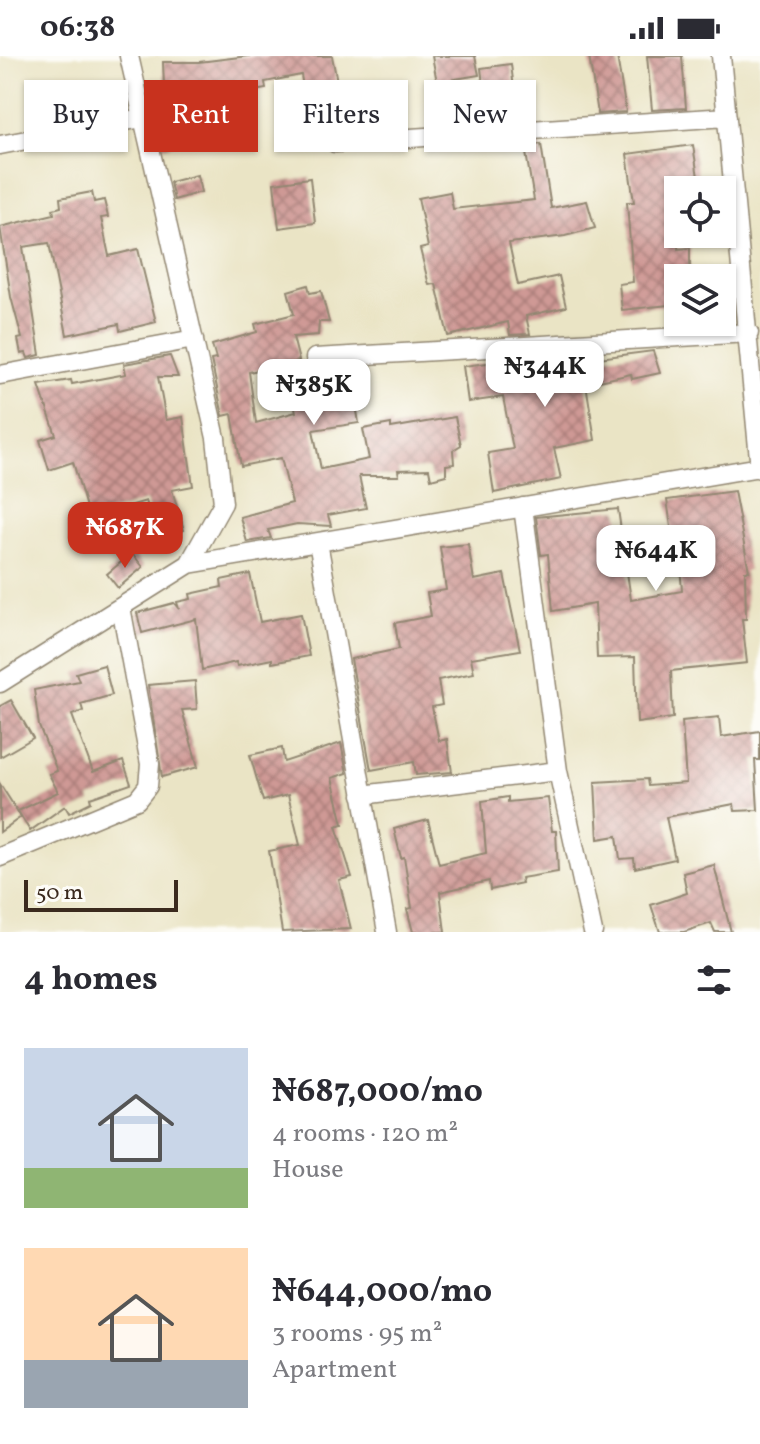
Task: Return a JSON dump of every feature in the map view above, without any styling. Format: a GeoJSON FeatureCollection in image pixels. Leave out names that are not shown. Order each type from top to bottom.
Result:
{"type":"FeatureCollection","features":[{"type":"Feature","properties":{"kind":"street"},"geometry":{"type":"LineString","coordinates":[[129,56],[216,438],[223,503],[189,564]]}},
{"type":"Feature","properties":{"kind":"street"},"geometry":{"type":"LineString","coordinates":[[0,683],[189,564],[760,468],[749,333],[752,275],[727,117],[721,56]]}},
{"type":"Feature","properties":{"kind":"street"},"geometry":{"type":"LineString","coordinates":[[408,138],[727,117]]}},
{"type":"Feature","properties":{"kind":"street"},"geometry":{"type":"LineString","coordinates":[[0,145],[142,118]]}},
{"type":"Feature","properties":{"kind":"street"},"geometry":{"type":"LineString","coordinates":[[315,358],[749,333]]}},
{"type":"Feature","properties":{"kind":"street"},"geometry":{"type":"LineString","coordinates":[[0,375],[194,339]]}},
{"type":"Feature","properties":{"kind":"street"},"geometry":{"type":"LineString","coordinates":[[523,507],[558,771],[593,932]]}},
{"type":"Feature","properties":{"kind":"street"},"geometry":{"type":"LineString","coordinates":[[318,542],[387,932]]}},
{"type":"Feature","properties":{"kind":"street"},"geometry":{"type":"LineString","coordinates":[[0,857],[137,800],[148,786],[150,764],[121,607]]}},
{"type":"Feature","properties":{"kind":"street"},"geometry":{"type":"LineString","coordinates":[[362,795],[558,771]]}},
{"type":"Feature","properties":{"kind":"building"},"geometry":{"type":"Polygon","coordinates":[[[248,56],[332,56],[337,80],[302,80],[301,75],[265,82],[266,89],[258,90],[258,80],[164,80],[163,62],[199,62],[248,56]]]}},
{"type":"Feature","properties":{"kind":"building"},"geometry":{"type":"Polygon","coordinates":[[[432,56],[475,56],[479,75],[437,80],[432,56]]]}},
{"type":"Feature","properties":{"kind":"building"},"geometry":{"type":"Polygon","coordinates":[[[589,56],[617,56],[626,112],[598,114],[589,56]]]}},
{"type":"Feature","properties":{"kind":"building"},"geometry":{"type":"Polygon","coordinates":[[[647,56],[682,56],[686,108],[652,110],[647,56]]]}},
{"type":"Feature","properties":{"kind":"building"},"geometry":{"type":"Polygon","coordinates":[[[511,64],[513,80],[482,80],[481,68],[511,64]]]}},
{"type":"Feature","properties":{"kind":"building"},"geometry":{"type":"Polygon","coordinates":[[[541,144],[551,208],[587,201],[595,228],[565,236],[509,243],[518,285],[559,276],[566,307],[526,316],[530,334],[510,335],[508,322],[448,336],[436,284],[429,285],[420,249],[428,247],[418,198],[450,192],[453,209],[534,200],[526,152],[536,152],[536,145],[541,144]]]}},
{"type":"Feature","properties":{"kind":"building"},"geometry":{"type":"Polygon","coordinates":[[[693,145],[698,176],[664,176],[664,248],[690,248],[690,264],[664,264],[664,306],[622,310],[619,284],[633,282],[627,202],[634,202],[627,154],[693,145]]]}},
{"type":"Feature","properties":{"kind":"building"},"geometry":{"type":"Polygon","coordinates":[[[197,175],[201,192],[174,200],[170,182],[197,175]]]}},
{"type":"Feature","properties":{"kind":"building"},"geometry":{"type":"Polygon","coordinates":[[[310,178],[315,223],[279,228],[274,183],[310,178]]]}},
{"type":"Feature","properties":{"kind":"building"},"geometry":{"type":"Polygon","coordinates":[[[92,192],[94,202],[104,200],[108,217],[101,218],[109,256],[138,249],[156,322],[120,331],[119,324],[67,335],[49,243],[23,247],[40,355],[28,358],[26,353],[21,354],[18,339],[22,338],[11,297],[0,227],[54,214],[53,209],[61,207],[60,198],[92,192]]]}},
{"type":"Feature","properties":{"kind":"building"},"geometry":{"type":"Polygon","coordinates":[[[308,285],[310,293],[321,291],[329,322],[319,322],[318,335],[293,337],[299,361],[249,372],[256,423],[296,412],[292,394],[341,383],[347,396],[354,393],[359,423],[313,430],[321,469],[369,459],[363,429],[391,424],[391,428],[455,417],[461,445],[453,450],[454,464],[446,465],[446,475],[431,479],[429,469],[398,470],[399,476],[359,476],[366,508],[328,515],[331,526],[297,524],[268,530],[271,538],[247,542],[240,517],[292,503],[281,458],[241,466],[232,414],[223,416],[211,360],[216,359],[212,345],[257,332],[255,324],[294,314],[288,291],[308,285]]]}},
{"type":"Feature","properties":{"kind":"building"},"geometry":{"type":"Polygon","coordinates":[[[653,351],[660,373],[632,379],[631,374],[586,384],[595,440],[554,448],[561,479],[494,493],[488,453],[513,449],[503,397],[468,402],[463,366],[536,357],[537,366],[653,351]]]}},
{"type":"Feature","properties":{"kind":"building"},"geometry":{"type":"Polygon","coordinates":[[[170,356],[178,377],[158,377],[166,420],[183,417],[193,486],[172,490],[184,530],[158,538],[146,501],[89,518],[73,462],[49,470],[40,440],[56,435],[39,385],[71,380],[72,384],[126,374],[124,364],[170,356]]]}},
{"type":"Feature","properties":{"kind":"building"},"geometry":{"type":"Polygon","coordinates":[[[734,491],[749,571],[745,571],[746,619],[742,619],[747,663],[671,671],[673,718],[637,723],[635,657],[597,658],[595,604],[553,611],[548,554],[541,555],[536,517],[618,509],[631,600],[682,591],[678,539],[673,540],[667,500],[734,491]]]}},
{"type":"Feature","properties":{"kind":"building"},"geometry":{"type":"Polygon","coordinates":[[[468,544],[474,580],[504,574],[520,650],[471,658],[474,673],[438,680],[442,705],[432,707],[439,741],[447,739],[452,772],[416,775],[414,762],[371,770],[351,659],[399,649],[395,623],[431,616],[427,593],[446,590],[440,547],[468,544]]]}},
{"type":"Feature","properties":{"kind":"building"},"geometry":{"type":"Polygon","coordinates":[[[132,553],[143,567],[118,588],[107,574],[132,553]]]}},
{"type":"Feature","properties":{"kind":"building"},"geometry":{"type":"Polygon","coordinates":[[[250,574],[260,622],[301,614],[309,656],[237,666],[236,662],[202,670],[196,619],[142,633],[137,613],[174,603],[179,609],[177,602],[191,599],[190,594],[222,587],[221,580],[250,574]]]}},
{"type":"Feature","properties":{"kind":"building"},"geometry":{"type":"Polygon","coordinates":[[[104,665],[112,695],[81,704],[83,711],[72,715],[93,772],[123,761],[131,784],[90,798],[91,802],[69,813],[65,806],[30,831],[18,811],[58,792],[49,774],[57,771],[39,726],[34,690],[79,681],[76,673],[104,665]]]}},
{"type":"Feature","properties":{"kind":"building"},"geometry":{"type":"Polygon","coordinates":[[[195,681],[197,709],[182,710],[198,767],[162,777],[148,685],[195,681]]]}},
{"type":"Feature","properties":{"kind":"building"},"geometry":{"type":"Polygon","coordinates":[[[11,700],[33,738],[0,757],[0,706],[11,700]]]}},
{"type":"Feature","properties":{"kind":"building"},"geometry":{"type":"Polygon","coordinates":[[[719,717],[721,737],[760,731],[760,760],[755,760],[758,810],[735,811],[734,804],[666,817],[675,859],[635,868],[634,858],[620,859],[617,836],[598,839],[595,782],[647,779],[648,786],[686,783],[682,721],[719,717]]]}},
{"type":"Feature","properties":{"kind":"building"},"geometry":{"type":"Polygon","coordinates":[[[341,743],[347,773],[332,778],[343,824],[336,826],[352,877],[339,880],[351,929],[282,932],[269,851],[300,845],[288,795],[263,801],[250,755],[282,748],[284,762],[341,743]]]}},
{"type":"Feature","properties":{"kind":"building"},"geometry":{"type":"Polygon","coordinates":[[[0,784],[21,817],[0,832],[0,784]]]}},
{"type":"Feature","properties":{"kind":"building"},"geometry":{"type":"Polygon","coordinates":[[[508,797],[508,802],[548,798],[552,831],[556,831],[558,872],[521,878],[522,883],[490,890],[489,881],[440,892],[445,932],[413,932],[407,909],[412,908],[404,857],[401,858],[394,829],[428,820],[439,864],[486,853],[482,801],[508,797]]]}},
{"type":"Feature","properties":{"kind":"building"},"geometry":{"type":"Polygon","coordinates":[[[714,865],[731,932],[715,932],[711,923],[684,932],[660,932],[651,905],[687,893],[683,873],[714,865]]]}}]}
